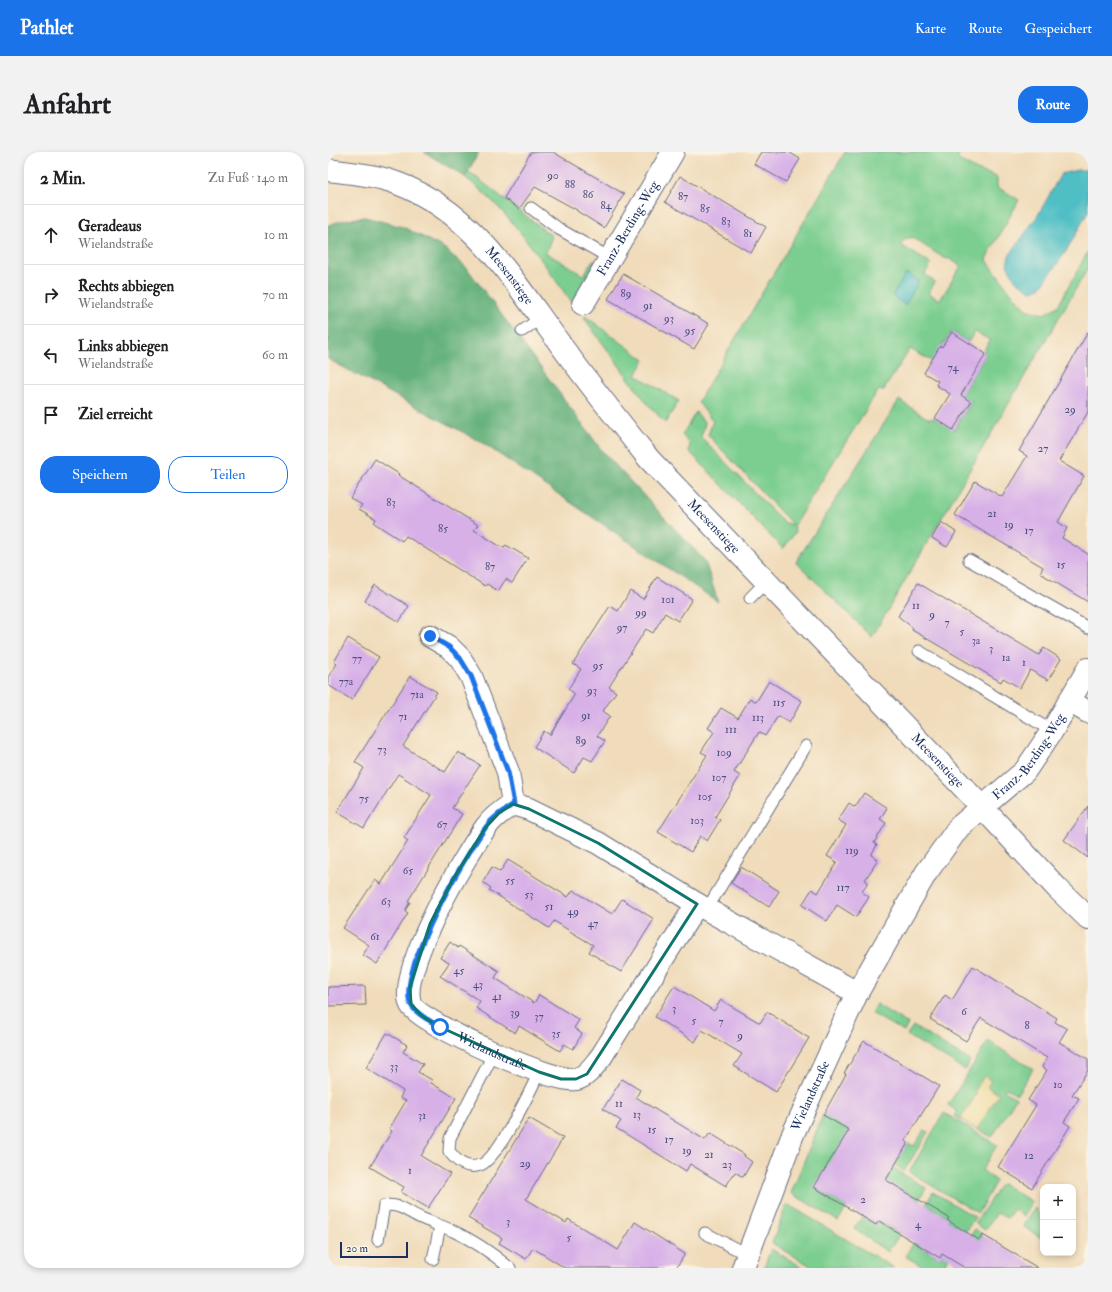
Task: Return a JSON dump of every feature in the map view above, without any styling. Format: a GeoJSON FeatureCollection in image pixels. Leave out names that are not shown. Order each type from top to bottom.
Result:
{"type":"FeatureCollection","features":[{"type":"Feature","properties":{"kind":"street","name":"Franz-Berding-Weg"},"geometry":{"type":"LineString","coordinates":[[583,304],[673,152]]}},
{"type":"Feature","properties":{"kind":"street","name":"Meesenstiege"},"geometry":{"type":"LineString","coordinates":[[328,170],[362,174],[399,184],[428,198],[453,214],[481,239],[601,399],[649,459],[982,807],[1057,888],[1088,918]]}},
{"type":"Feature","properties":{"kind":"street"},"geometry":{"type":"LineString","coordinates":[[430,636],[449,647],[460,658],[471,676],[508,772],[514,804],[535,811],[598,843],[702,906],[857,993]]}},
{"type":"Feature","properties":{"kind":"street","name":"Franz-Berding-Weg"},"geometry":{"type":"LineString","coordinates":[[982,807],[1025,771],[1052,731],[1088,669]]}},
{"type":"Feature","properties":{"kind":"street","name":"Franz-Berding-Weg"},"geometry":{"type":"LineString","coordinates":[[1069,701],[1088,712]]}},
{"type":"Feature","properties":{"kind":"street","name":"Wielandstraße"},"geometry":{"type":"LineString","coordinates":[[514,804],[500,813],[486,827],[453,879],[430,924],[416,963],[410,987],[411,1004],[422,1016],[494,1053],[561,1079],[576,1080],[587,1074],[600,1057],[702,906]]}},
{"type":"Feature","properties":{"kind":"street","name":"Wielandstraße"},"geometry":{"type":"LineString","coordinates":[[745,1261],[793,1134],[857,993],[926,873],[958,827],[982,807]]}},
{"type":"Feature","properties":{"kind":"lane"},"geometry":{"type":"LineString","coordinates":[[531,208],[559,229],[610,258]]}},
{"type":"Feature","properties":{"kind":"lane"},"geometry":{"type":"LineString","coordinates":[[522,331],[541,318]]}},
{"type":"Feature","properties":{"kind":"lane"},"geometry":{"type":"LineString","coordinates":[[969,560],[1088,628]]}},
{"type":"Feature","properties":{"kind":"lane"},"geometry":{"type":"LineString","coordinates":[[750,598],[767,581]]}},
{"type":"Feature","properties":{"kind":"lane"},"geometry":{"type":"LineString","coordinates":[[919,651],[1052,731]]}},
{"type":"Feature","properties":{"kind":"lane"},"geometry":{"type":"LineString","coordinates":[[702,906],[806,746]]}},
{"type":"Feature","properties":{"kind":"lane"},"geometry":{"type":"LineString","coordinates":[[494,1053],[450,1138],[449,1151],[457,1161],[468,1166],[480,1166],[492,1158],[540,1072]]}},
{"type":"Feature","properties":{"kind":"lane"},"geometry":{"type":"LineString","coordinates":[[378,1240],[384,1206],[391,1204],[471,1240],[510,1268]]}},
{"type":"Feature","properties":{"kind":"lane"},"geometry":{"type":"LineString","coordinates":[[433,1259],[440,1226]]}},
{"type":"Feature","properties":{"kind":"lane"},"geometry":{"type":"LineString","coordinates":[[705,1234],[745,1261]]}},
{"type":"Feature","properties":{"kind":"highlighted area"},"geometry":{"type":"Polygon","coordinates":[[[513,804],[529,809],[598,843],[697,904],[587,1074],[576,1079],[561,1079],[539,1072],[440,1027],[422,1016],[411,1004],[410,987],[430,924],[453,879],[486,827],[499,813],[513,804]]]}},
{"type":"Feature","properties":{"kind":"green space"},"geometry":{"type":"Polygon","coordinates":[[[424,152],[479,152],[465,177],[424,152]]]}},
{"type":"Feature","properties":{"kind":"green space"},"geometry":{"type":"Polygon","coordinates":[[[845,152],[960,152],[957,159],[977,170],[997,177],[997,187],[1019,200],[986,259],[1012,294],[1028,310],[1044,314],[1058,306],[1088,251],[1088,268],[872,637],[796,562],[899,400],[927,418],[935,418],[954,430],[971,402],[961,395],[986,354],[983,352],[990,340],[975,332],[968,342],[952,332],[932,361],[910,349],[883,391],[879,390],[874,397],[794,525],[795,532],[783,549],[689,451],[690,444],[682,435],[696,412],[705,423],[701,437],[783,522],[793,525],[708,435],[713,421],[698,402],[845,152]],[[911,237],[904,240],[901,245],[931,264],[925,274],[935,282],[928,293],[940,300],[961,266],[950,259],[944,258],[911,237]]]}},
{"type":"Feature","properties":{"kind":"green space"},"geometry":{"type":"Polygon","coordinates":[[[468,171],[552,236],[546,253],[584,275],[593,260],[596,262],[572,303],[510,220],[465,177],[468,171]]]}},
{"type":"Feature","properties":{"kind":"green space"},"geometry":{"type":"Polygon","coordinates":[[[365,217],[403,227],[444,248],[467,268],[603,452],[705,561],[718,602],[481,442],[328,359],[328,225],[344,220],[365,217]]]}},
{"type":"Feature","properties":{"kind":"green space"},"geometry":{"type":"Polygon","coordinates":[[[585,316],[645,360],[636,375],[679,401],[665,423],[646,402],[584,318],[585,316]]]}},
{"type":"Feature","properties":{"kind":"green space"},"geometry":{"type":"Polygon","coordinates":[[[876,1004],[908,1024],[904,1032],[871,1013],[876,1004]]]}},
{"type":"Feature","properties":{"kind":"green space"},"geometry":{"type":"Polygon","coordinates":[[[913,1026],[970,1061],[965,1070],[907,1035],[913,1026]]]}},
{"type":"Feature","properties":{"kind":"green space"},"geometry":{"type":"Polygon","coordinates":[[[988,1041],[1033,1069],[1017,1094],[1006,1088],[1004,1091],[1016,1098],[992,1137],[954,1116],[957,1111],[948,1105],[988,1041]]]}},
{"type":"Feature","properties":{"kind":"green space"},"geometry":{"type":"Polygon","coordinates":[[[944,1113],[997,1145],[982,1170],[996,1181],[978,1213],[909,1172],[944,1113]]]}},
{"type":"Feature","properties":{"kind":"green space"},"geometry":{"type":"Polygon","coordinates":[[[823,1115],[833,1119],[898,1159],[908,1143],[914,1146],[924,1130],[928,1132],[904,1171],[881,1156],[814,1187],[847,1207],[838,1221],[791,1193],[823,1115]]]}},
{"type":"Feature","properties":{"kind":"green space"},"geometry":{"type":"Polygon","coordinates":[[[885,1163],[926,1188],[919,1200],[899,1188],[876,1178],[885,1163]]]}},
{"type":"Feature","properties":{"kind":"green space"},"geometry":{"type":"Polygon","coordinates":[[[1003,1184],[1032,1202],[1024,1216],[1014,1209],[1007,1218],[997,1213],[985,1230],[977,1225],[976,1222],[1000,1185],[1003,1184]]]}},
{"type":"Feature","properties":{"kind":"green space"},"geometry":{"type":"Polygon","coordinates":[[[933,1192],[975,1217],[942,1268],[925,1268],[905,1256],[914,1243],[940,1258],[958,1228],[947,1220],[948,1218],[926,1204],[933,1192]]]}},
{"type":"Feature","properties":{"kind":"green space"},"geometry":{"type":"Polygon","coordinates":[[[787,1204],[894,1268],[814,1268],[772,1243],[787,1204]]]}},
{"type":"Feature","properties":{"kind":"green space"},"geometry":{"type":"Polygon","coordinates":[[[1035,1208],[1040,1217],[1040,1237],[1023,1226],[1035,1208]]]}},
{"type":"Feature","properties":{"kind":"green space"},"geometry":{"type":"Polygon","coordinates":[[[862,1217],[876,1225],[879,1221],[900,1234],[888,1252],[854,1229],[862,1217]]]}},
{"type":"Feature","properties":{"kind":"green space"},"geometry":{"type":"Polygon","coordinates":[[[975,1229],[983,1235],[963,1267],[954,1261],[975,1229]]]}},
{"type":"Feature","properties":{"kind":"green space"},"geometry":{"type":"Polygon","coordinates":[[[771,1249],[804,1268],[764,1268],[771,1249]]]}},
{"type":"Feature","properties":{"kind":"sand"},"geometry":{"type":"Polygon","coordinates":[[[984,1076],[991,1081],[987,1087],[999,1094],[977,1129],[961,1119],[977,1093],[975,1091],[984,1076]]]}},
{"type":"Feature","properties":{"kind":"water"},"geometry":{"type":"Polygon","coordinates":[[[1077,170],[1088,170],[1088,212],[1065,253],[1040,288],[1031,291],[1016,281],[1007,265],[1009,256],[1038,215],[1061,174],[1077,170]]]}},
{"type":"Feature","properties":{"kind":"water"},"geometry":{"type":"Polygon","coordinates":[[[906,273],[919,281],[905,305],[892,296],[906,273]]]}},
{"type":"Feature","properties":{"kind":"building"},"geometry":{"type":"Polygon","coordinates":[[[531,152],[553,152],[624,194],[604,228],[577,210],[535,187],[519,209],[504,198],[531,152]]]}},
{"type":"Feature","properties":{"kind":"building"},"geometry":{"type":"Polygon","coordinates":[[[761,152],[789,152],[800,159],[786,182],[754,164],[761,152]]]}},
{"type":"Feature","properties":{"kind":"building"},"geometry":{"type":"Polygon","coordinates":[[[680,176],[766,227],[751,253],[665,202],[680,176]]]}},
{"type":"Feature","properties":{"kind":"building"},"geometry":{"type":"Polygon","coordinates":[[[623,274],[709,324],[694,349],[608,299],[623,274]]]}},
{"type":"Feature","properties":{"kind":"building"},"geometry":{"type":"Polygon","coordinates":[[[952,332],[986,354],[961,395],[971,402],[953,430],[935,418],[950,394],[936,385],[938,381],[924,373],[940,346],[942,347],[952,332]]]}},
{"type":"Feature","properties":{"kind":"building"},"geometry":{"type":"Polygon","coordinates":[[[1088,332],[1088,412],[1059,461],[1084,476],[1058,522],[1067,528],[1062,538],[1088,554],[1088,602],[1040,573],[1043,567],[955,515],[975,481],[1002,497],[1027,456],[1019,451],[1088,332]]]}},
{"type":"Feature","properties":{"kind":"building"},"geometry":{"type":"Polygon","coordinates":[[[375,459],[478,525],[474,530],[503,548],[506,545],[528,558],[512,583],[506,579],[498,591],[487,584],[485,586],[406,536],[402,541],[374,523],[376,519],[359,509],[362,505],[350,498],[375,459]]]}},
{"type":"Feature","properties":{"kind":"building"},"geometry":{"type":"Polygon","coordinates":[[[941,522],[956,532],[947,547],[932,538],[941,522]]]}},
{"type":"Feature","properties":{"kind":"building"},"geometry":{"type":"Polygon","coordinates":[[[657,577],[692,599],[678,621],[665,613],[653,633],[646,629],[609,687],[616,692],[603,711],[610,716],[597,736],[605,741],[592,761],[584,757],[574,773],[534,747],[544,731],[550,735],[575,694],[568,689],[581,669],[573,664],[610,606],[618,611],[630,591],[643,599],[657,577]]]}},
{"type":"Feature","properties":{"kind":"building"},"geometry":{"type":"Polygon","coordinates":[[[918,583],[1039,655],[1044,648],[1061,659],[1048,680],[1030,670],[1020,688],[1003,678],[1001,682],[912,630],[913,628],[898,616],[918,583]]]}},
{"type":"Feature","properties":{"kind":"building"},"geometry":{"type":"Polygon","coordinates":[[[375,585],[409,606],[399,622],[365,601],[375,585]]]}},
{"type":"Feature","properties":{"kind":"building"},"geometry":{"type":"Polygon","coordinates":[[[348,638],[379,657],[352,700],[328,685],[328,677],[337,664],[334,662],[348,638]]]}},
{"type":"Feature","properties":{"kind":"building"},"geometry":{"type":"Polygon","coordinates":[[[410,676],[437,692],[403,746],[445,772],[458,752],[480,765],[452,808],[462,814],[408,901],[410,902],[405,911],[408,913],[377,964],[363,955],[369,945],[343,928],[375,880],[381,884],[408,841],[404,838],[431,795],[398,774],[364,828],[337,812],[364,768],[355,762],[410,676]]]}},
{"type":"Feature","properties":{"kind":"building"},"geometry":{"type":"Polygon","coordinates":[[[769,681],[802,701],[789,723],[778,716],[765,736],[759,732],[734,772],[740,776],[715,817],[720,820],[707,841],[700,836],[691,852],[658,832],[707,755],[701,752],[714,732],[708,728],[721,708],[738,718],[750,698],[756,702],[769,681]]]}},
{"type":"Feature","properties":{"kind":"building"},"geometry":{"type":"Polygon","coordinates":[[[864,793],[887,808],[880,819],[886,823],[874,843],[877,845],[871,855],[878,860],[865,880],[868,882],[862,892],[869,897],[856,917],[837,905],[827,921],[802,905],[812,889],[818,893],[837,862],[827,856],[846,825],[838,820],[849,803],[855,807],[864,793]]]}},
{"type":"Feature","properties":{"kind":"building"},"geometry":{"type":"Polygon","coordinates":[[[1088,806],[1088,858],[1064,840],[1088,806]]]}},
{"type":"Feature","properties":{"kind":"building"},"geometry":{"type":"Polygon","coordinates":[[[508,860],[568,897],[573,890],[612,914],[622,899],[654,919],[621,972],[589,952],[593,945],[554,921],[549,928],[489,890],[491,888],[483,882],[492,867],[500,872],[508,860]]]}},
{"type":"Feature","properties":{"kind":"building"},"geometry":{"type":"Polygon","coordinates":[[[741,867],[779,891],[769,907],[731,883],[741,867]]]}},
{"type":"Feature","properties":{"kind":"building"},"geometry":{"type":"Polygon","coordinates":[[[450,942],[499,971],[495,978],[534,1003],[539,995],[579,1020],[574,1028],[582,1034],[573,1049],[564,1044],[560,1051],[519,1026],[515,1033],[476,1008],[480,1001],[440,976],[449,963],[440,958],[450,942]]]}},
{"type":"Feature","properties":{"kind":"building"},"geometry":{"type":"Polygon","coordinates":[[[973,966],[1057,1018],[1055,1022],[1067,1029],[1059,1042],[1088,1059],[1088,1070],[1072,1095],[1079,1098],[1064,1122],[1070,1126],[1032,1188],[998,1167],[1036,1105],[1028,1100],[1047,1070],[1042,1067],[1047,1058],[981,1018],[966,1041],[930,1019],[945,995],[952,1000],[973,966]]]}},
{"type":"Feature","properties":{"kind":"building"},"geometry":{"type":"Polygon","coordinates":[[[365,986],[366,1005],[328,1006],[328,987],[365,986]]]}},
{"type":"Feature","properties":{"kind":"building"},"geometry":{"type":"Polygon","coordinates":[[[674,986],[714,1011],[721,1000],[760,1023],[767,1012],[809,1038],[776,1092],[734,1066],[742,1054],[702,1030],[695,1042],[655,1017],[674,986]]]}},
{"type":"Feature","properties":{"kind":"building"},"geometry":{"type":"Polygon","coordinates":[[[387,1033],[407,1045],[403,1052],[423,1064],[418,1072],[432,1080],[431,1083],[456,1098],[421,1156],[450,1174],[428,1208],[401,1192],[404,1187],[370,1167],[392,1131],[389,1129],[406,1101],[400,1098],[403,1091],[366,1068],[387,1033]]]}},
{"type":"Feature","properties":{"kind":"building"},"geometry":{"type":"Polygon","coordinates":[[[864,1041],[939,1086],[905,1141],[908,1143],[886,1180],[949,1218],[947,1220],[979,1240],[983,1235],[1038,1268],[965,1268],[942,1254],[940,1258],[879,1221],[876,1225],[814,1187],[849,1130],[823,1115],[846,1074],[844,1073],[864,1041]]]}},
{"type":"Feature","properties":{"kind":"building"},"geometry":{"type":"Polygon","coordinates":[[[622,1079],[640,1090],[636,1097],[653,1108],[705,1140],[710,1133],[745,1155],[744,1156],[752,1162],[743,1177],[735,1172],[726,1186],[690,1164],[686,1171],[616,1128],[621,1121],[603,1109],[622,1079]]]}},
{"type":"Feature","properties":{"kind":"building"},"geometry":{"type":"Polygon","coordinates":[[[529,1118],[563,1138],[526,1199],[566,1223],[568,1219],[618,1250],[635,1222],[685,1254],[676,1268],[565,1268],[533,1248],[526,1259],[499,1243],[502,1238],[468,1218],[529,1118]]]}},
{"type":"Feature","properties":{"kind":"route"},"geometry":{"type":"LineString","coordinates":[[430,636],[449,647],[460,658],[471,676],[508,772],[514,804],[500,813],[486,827],[453,879],[430,924],[416,963],[410,987],[411,1004],[422,1016],[440,1027]]}}]}
